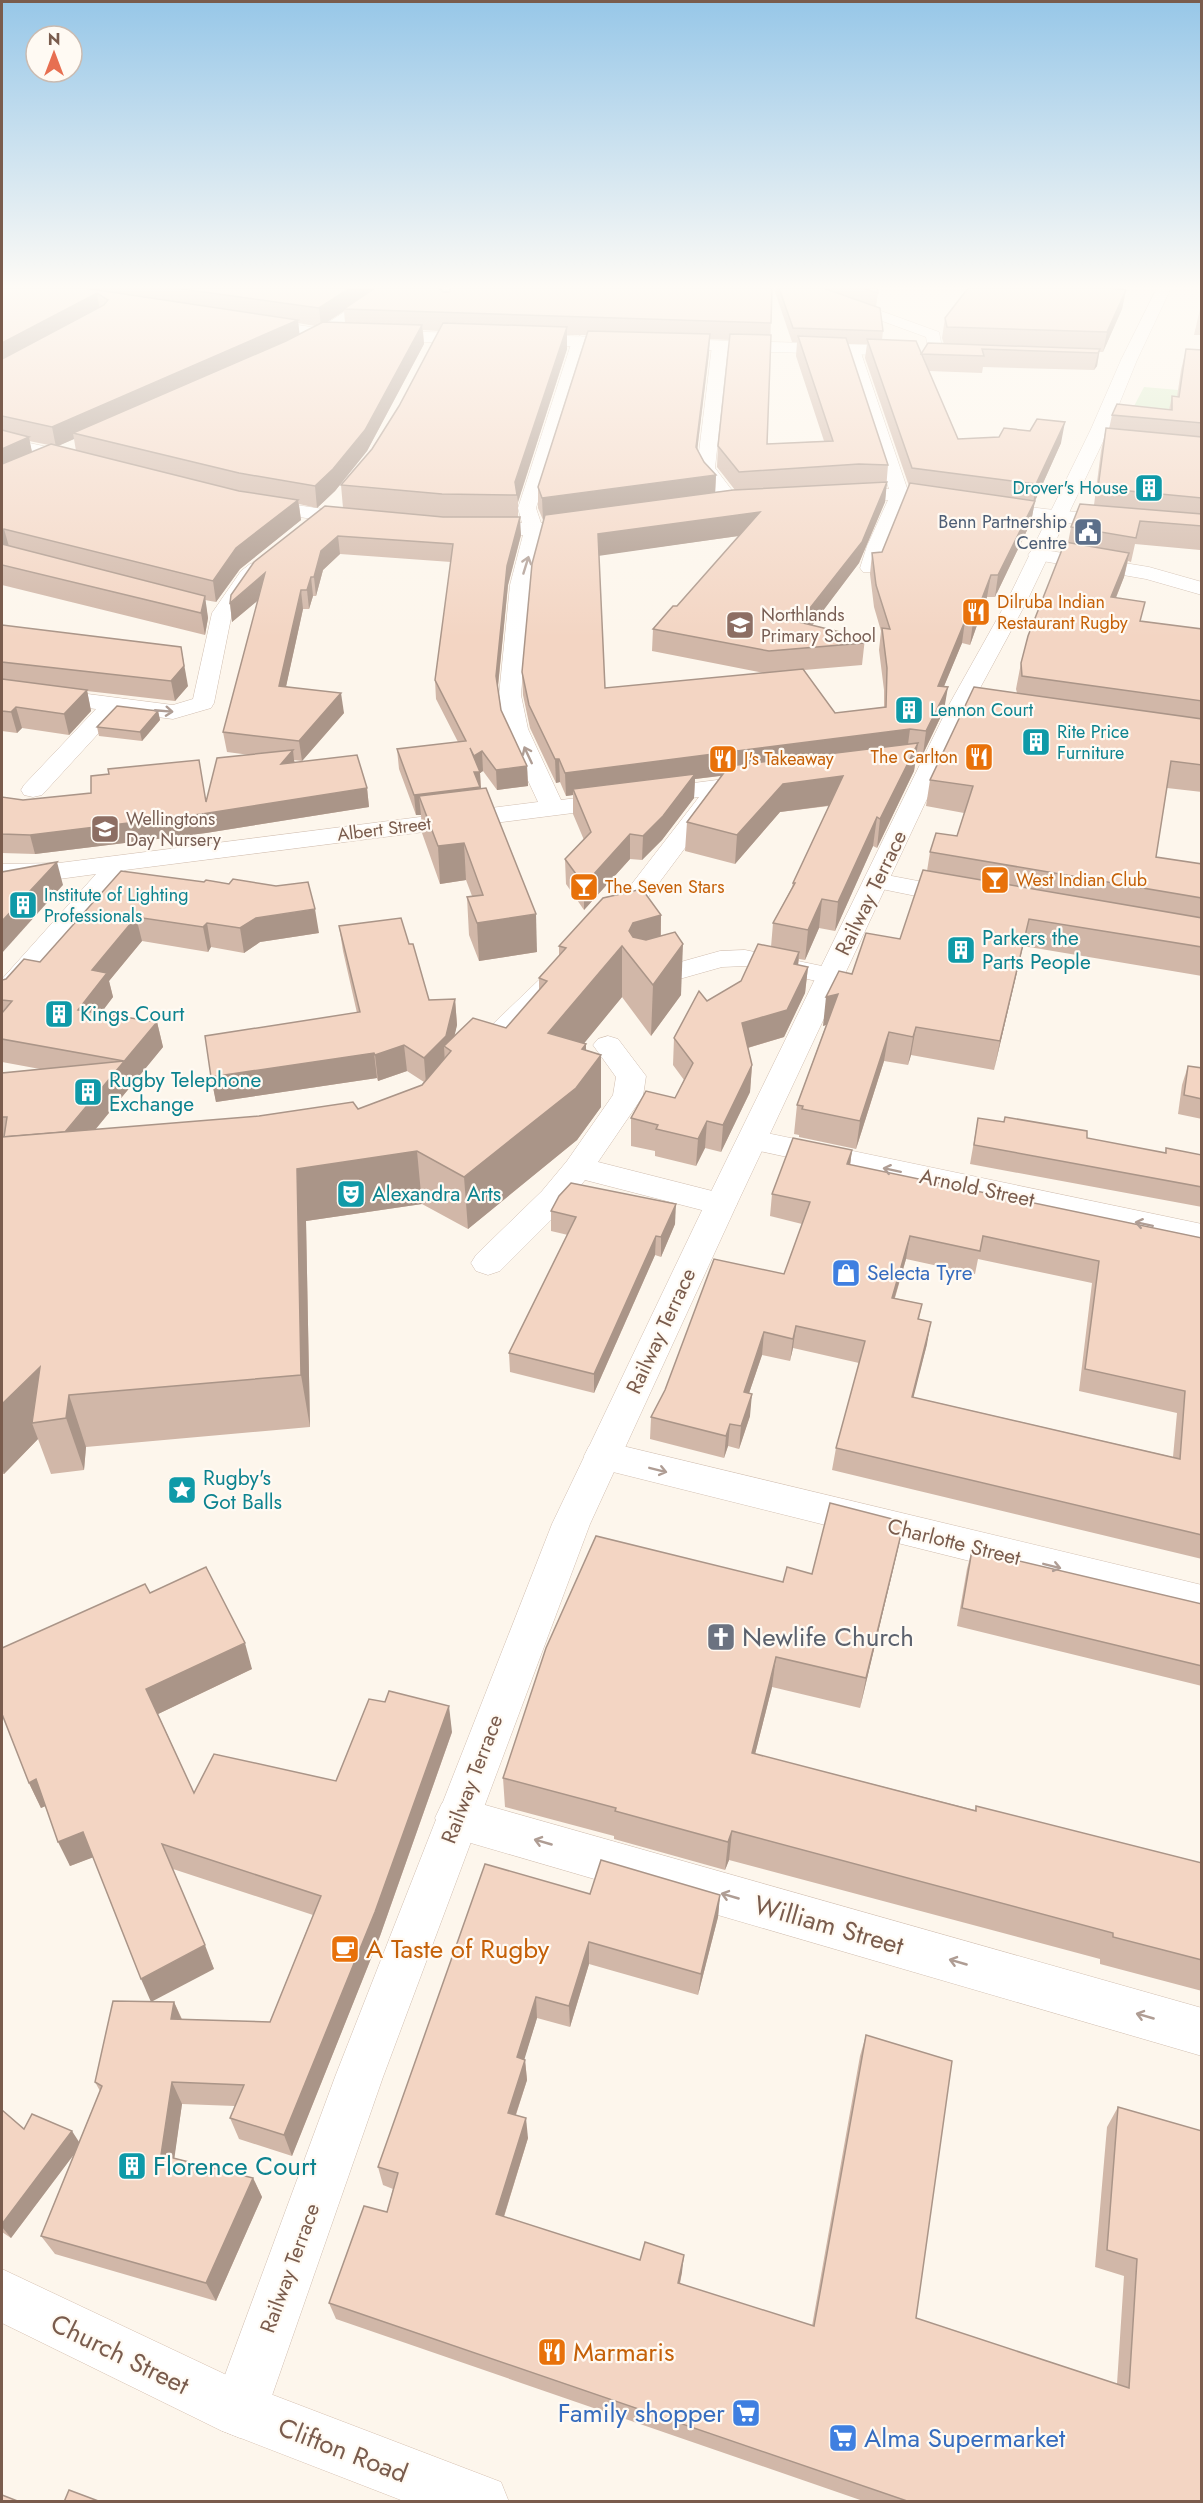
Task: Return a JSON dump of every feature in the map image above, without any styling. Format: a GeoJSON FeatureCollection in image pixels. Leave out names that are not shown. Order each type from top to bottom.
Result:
{"type":"FeatureCollection","features":[{"type":"Feature","properties":{"kind":"street"},"geometry":{"type":"LineString","coordinates":[[553,808],[516,729],[510,695],[520,585],[533,541],[533,529],[527,508],[560,405]]}},
{"type":"Feature","properties":{"kind":"street"},"geometry":{"type":"LineString","coordinates":[[713,405],[706,468],[711,478],[732,502]]}},
{"type":"Feature","properties":{"kind":"street"},"geometry":{"type":"LineString","coordinates":[[870,405],[900,495],[877,546],[870,568]]}},
{"type":"Feature","properties":{"kind":"street","name":"Railway Terrace"},"geometry":{"type":"LineString","coordinates":[[240,2410],[358,2077],[567,1534],[721,1204],[933,764],[973,705],[1016,603],[1092,443],[1105,405]]}},
{"type":"Feature","properties":{"kind":"street"},"geometry":{"type":"LineString","coordinates":[[2,442],[66,456],[34,466]]}},
{"type":"Feature","properties":{"kind":"street"},"geometry":{"type":"LineString","coordinates":[[1092,443],[1115,445]]}},
{"type":"Feature","properties":{"kind":"street"},"geometry":{"type":"LineString","coordinates":[[825,495],[900,495],[1056,516],[1202,530]]}},
{"type":"Feature","properties":{"kind":"street"},"geometry":{"type":"LineString","coordinates":[[232,500],[321,516],[372,522]]}},
{"type":"Feature","properties":{"kind":"street"},"geometry":{"type":"LineString","coordinates":[[709,506],[755,500]]}},
{"type":"Feature","properties":{"kind":"street"},"geometry":{"type":"LineString","coordinates":[[297,534],[339,501]]}},
{"type":"Feature","properties":{"kind":"street"},"geometry":{"type":"LineString","coordinates":[[454,528],[533,529],[607,521]]}},
{"type":"Feature","properties":{"kind":"street"},"geometry":{"type":"LineString","coordinates":[[2,690],[172,712],[203,703],[222,614],[248,575],[272,555]]}},
{"type":"Feature","properties":{"kind":"street"},"geometry":{"type":"LineString","coordinates":[[1038,555],[1149,573],[1202,589]]}},
{"type":"Feature","properties":{"kind":"street"},"geometry":{"type":"LineString","coordinates":[[200,608],[222,614]]}},
{"type":"Feature","properties":{"kind":"street"},"geometry":{"type":"LineString","coordinates":[[33,790],[112,705]]}},
{"type":"Feature","properties":{"kind":"street"},"geometry":{"type":"LineString","coordinates":[[907,762],[933,764]]}},
{"type":"Feature","properties":{"kind":"street","name":"Albert Street"},"geometry":{"type":"LineString","coordinates":[[2,872],[59,871],[782,778]]}},
{"type":"Feature","properties":{"kind":"street"},"geometry":{"type":"LineString","coordinates":[[596,938],[626,909],[718,786]]}},
{"type":"Feature","properties":{"kind":"street"},"geometry":{"type":"LineString","coordinates":[[2,996],[111,873],[116,863]]}},
{"type":"Feature","properties":{"kind":"street"},"geometry":{"type":"LineString","coordinates":[[876,881],[981,901]]}},
{"type":"Feature","properties":{"kind":"street"},"geometry":{"type":"LineString","coordinates":[[644,981],[720,959],[745,958],[831,976]]}},
{"type":"Feature","properties":{"kind":"street"},"geometry":{"type":"LineString","coordinates":[[464,1064],[571,962]]}},
{"type":"Feature","properties":{"kind":"street"},"geometry":{"type":"LineString","coordinates":[[488,1263],[553,1199],[578,1168],[628,1096],[632,1076],[608,1045]]}},
{"type":"Feature","properties":{"kind":"street","name":"Arnold Street"},"geometry":{"type":"LineString","coordinates":[[752,1140],[1202,1236]]}},
{"type":"Feature","properties":{"kind":"street"},"geometry":{"type":"LineString","coordinates":[[578,1168],[721,1204]]}},
{"type":"Feature","properties":{"kind":"street","name":"Charlotte Street"},"geometry":{"type":"LineString","coordinates":[[602,1456],[1202,1602]]}},
{"type":"Feature","properties":{"kind":"street","name":"William Street"},"geometry":{"type":"LineString","coordinates":[[457,1818],[1202,2032]]}},
{"type":"Feature","properties":{"kind":"street","name":"Church Street"},"geometry":{"type":"LineString","coordinates":[[2,2295],[240,2410]]}},
{"type":"Feature","properties":{"kind":"street","name":"Clifton Road"},"geometry":{"type":"LineString","coordinates":[[240,2410],[481,2502]]}},
{"type":"Feature","properties":{"kind":"green space"},"geometry":{"type":"Polygon","coordinates":[[[1135,405],[1201,405],[1201,416],[1132,410],[1135,405]]]}},
{"type":"Feature","properties":{"kind":"building"},"geometry":{"type":"Polygon","coordinates":[[[2,405],[103,405],[52,427],[2,416],[2,405]]]}},
{"type":"Feature","properties":{"kind":"building"},"geometry":{"type":"Polygon","coordinates":[[[138,405],[379,405],[365,430],[333,469],[315,486],[239,473],[73,433],[138,405]]]}},
{"type":"Feature","properties":{"kind":"building"},"geometry":{"type":"Polygon","coordinates":[[[541,405],[515,482],[517,495],[442,494],[341,485],[372,449],[399,406],[541,405]]]}},
{"type":"Feature","properties":{"kind":"building"},"geometry":{"type":"Polygon","coordinates":[[[564,405],[701,405],[696,447],[704,462],[716,475],[542,498],[538,487],[564,405]]]}},
{"type":"Feature","properties":{"kind":"building"},"geometry":{"type":"Polygon","coordinates":[[[722,405],[768,405],[767,444],[833,441],[821,405],[868,405],[888,465],[859,464],[739,472],[718,446],[722,405]]]}},
{"type":"Feature","properties":{"kind":"building"},"geometry":{"type":"Polygon","coordinates":[[[890,405],[943,405],[958,439],[999,437],[1004,428],[1030,431],[1037,419],[1065,422],[1036,484],[912,468],[890,405]]]}},
{"type":"Feature","properties":{"kind":"building"},"geometry":{"type":"Polygon","coordinates":[[[1117,405],[1172,410],[1172,405],[1202,405],[1202,423],[1112,415],[1117,405]]]}},
{"type":"Feature","properties":{"kind":"building"},"geometry":{"type":"Polygon","coordinates":[[[1106,428],[1202,437],[1202,498],[1098,488],[1106,428]]]}},
{"type":"Feature","properties":{"kind":"building"},"geometry":{"type":"Polygon","coordinates":[[[2,430],[29,437],[2,449],[2,430]]]}},
{"type":"Feature","properties":{"kind":"building"},"geometry":{"type":"Polygon","coordinates":[[[51,444],[239,491],[298,500],[236,548],[213,581],[2,530],[2,464],[51,444]]]}},
{"type":"Feature","properties":{"kind":"building"},"geometry":{"type":"Polygon","coordinates":[[[887,482],[862,542],[799,622],[865,638],[864,643],[769,651],[653,629],[673,606],[677,606],[760,512],[598,534],[605,688],[803,669],[835,713],[886,707],[887,668],[882,628],[890,629],[876,585],[872,553],[882,552],[910,483],[1035,501],[998,575],[991,575],[973,622],[965,621],[938,686],[948,687],[926,731],[910,729],[565,773],[559,759],[555,759],[529,705],[522,672],[532,564],[545,515],[733,490],[887,482]]]}},
{"type":"Feature","properties":{"kind":"building"},"geometry":{"type":"Polygon","coordinates":[[[1080,504],[1202,514],[1202,526],[1140,521],[1136,538],[1071,527],[1080,504]]]}},
{"type":"Feature","properties":{"kind":"building"},"geometry":{"type":"Polygon","coordinates":[[[325,506],[443,517],[520,517],[507,566],[496,676],[501,710],[527,766],[496,770],[482,751],[474,756],[470,748],[480,772],[474,772],[480,787],[414,795],[397,749],[466,741],[435,680],[453,544],[338,536],[321,551],[314,577],[311,577],[307,590],[301,590],[279,686],[341,693],[299,741],[223,732],[265,573],[230,603],[231,595],[254,562],[325,506]]]}},
{"type":"Feature","properties":{"kind":"building"},"geometry":{"type":"Polygon","coordinates":[[[1065,542],[1129,553],[1111,597],[1145,602],[1140,621],[1202,629],[1202,701],[1022,676],[1021,663],[1028,636],[1065,542]]]}},
{"type":"Feature","properties":{"kind":"building"},"geometry":{"type":"Polygon","coordinates":[[[2,544],[205,596],[201,613],[2,565],[2,544]]]}},
{"type":"Feature","properties":{"kind":"building"},"geometry":{"type":"Polygon","coordinates":[[[2,625],[181,647],[184,666],[171,681],[2,662],[2,625]]]}},
{"type":"Feature","properties":{"kind":"building"},"geometry":{"type":"Polygon","coordinates":[[[2,679],[87,690],[64,714],[16,707],[11,712],[2,711],[2,679]]]}},
{"type":"Feature","properties":{"kind":"building"},"geometry":{"type":"Polygon","coordinates":[[[974,687],[1202,719],[1202,765],[1171,761],[1156,857],[1202,864],[1202,898],[930,852],[936,833],[957,836],[973,786],[930,780],[974,687]]]}},
{"type":"Feature","properties":{"kind":"building"},"geometry":{"type":"Polygon","coordinates":[[[117,706],[158,711],[140,732],[97,727],[117,706]]]}},
{"type":"Feature","properties":{"kind":"building"},"geometry":{"type":"Polygon","coordinates":[[[918,743],[880,819],[877,817],[838,902],[822,899],[808,930],[773,923],[795,883],[793,883],[843,776],[783,784],[737,835],[687,822],[729,766],[918,743]]]}},
{"type":"Feature","properties":{"kind":"building"},"geometry":{"type":"Polygon","coordinates":[[[293,750],[281,764],[357,755],[367,788],[202,814],[30,835],[2,834],[2,797],[23,800],[91,793],[91,776],[109,774],[108,769],[199,760],[206,802],[217,758],[293,750]]]}},
{"type":"Feature","properties":{"kind":"building"},"geometry":{"type":"Polygon","coordinates":[[[695,774],[663,816],[643,836],[630,834],[584,885],[565,859],[591,832],[573,789],[695,774]]]}},
{"type":"Feature","properties":{"kind":"building"},"geometry":{"type":"Polygon","coordinates":[[[486,788],[536,914],[477,923],[467,897],[483,895],[464,843],[438,846],[419,796],[486,788]]]}},
{"type":"Feature","properties":{"kind":"building"},"geometry":{"type":"Polygon","coordinates":[[[57,862],[2,921],[2,872],[57,862]]]}},
{"type":"Feature","properties":{"kind":"building"},"geometry":{"type":"Polygon","coordinates":[[[923,870],[1202,918],[1202,947],[1029,919],[1000,1041],[916,1027],[913,1037],[889,1032],[860,1121],[802,1109],[803,1106],[797,1105],[838,994],[826,997],[839,971],[852,974],[866,933],[900,939],[923,870]]]}},
{"type":"Feature","properties":{"kind":"building"},"geometry":{"type":"Polygon","coordinates":[[[121,871],[229,884],[233,879],[276,886],[308,882],[315,909],[256,918],[240,928],[207,923],[203,927],[136,917],[92,970],[107,973],[78,1010],[157,1022],[65,1132],[4,1137],[7,1117],[2,1117],[2,1073],[124,1061],[2,1039],[2,1013],[12,1001],[2,1000],[2,980],[6,979],[24,959],[40,962],[121,871]]]}},
{"type":"Feature","properties":{"kind":"building"},"geometry":{"type":"Polygon","coordinates":[[[642,889],[661,915],[633,923],[629,931],[633,937],[646,940],[675,932],[683,944],[653,985],[622,946],[548,1033],[586,1044],[582,1049],[601,1055],[576,1088],[464,1177],[417,1151],[297,1169],[301,1375],[69,1395],[66,1418],[32,1423],[40,1367],[2,1404],[2,1137],[259,1116],[353,1102],[358,1109],[422,1085],[451,1051],[444,1046],[473,1018],[506,1028],[547,981],[539,978],[566,948],[559,946],[603,898],[642,889]]]}},
{"type":"Feature","properties":{"kind":"building"},"geometry":{"type":"Polygon","coordinates":[[[401,918],[409,944],[413,944],[429,1000],[455,999],[446,1036],[424,1058],[404,1045],[375,1055],[374,1053],[211,1077],[205,1036],[360,1012],[339,926],[401,918]]]}},
{"type":"Feature","properties":{"kind":"building"},"geometry":{"type":"Polygon","coordinates":[[[758,944],[799,952],[794,964],[808,967],[787,1010],[742,1023],[752,1065],[723,1125],[707,1121],[698,1139],[656,1129],[658,1125],[631,1118],[646,1091],[675,1098],[693,1063],[674,1038],[699,991],[707,1001],[741,981],[758,944]]]}},
{"type":"Feature","properties":{"kind":"building"},"geometry":{"type":"Polygon","coordinates":[[[1188,1066],[1202,1068],[1202,1099],[1184,1095],[1188,1066]]]}},
{"type":"Feature","properties":{"kind":"building"},"geometry":{"type":"Polygon","coordinates":[[[1005,1117],[1087,1131],[1087,1138],[1166,1153],[1166,1148],[1202,1155],[1202,1187],[974,1145],[978,1118],[1004,1122],[1005,1117]]]}},
{"type":"Feature","properties":{"kind":"building"},"geometry":{"type":"Polygon","coordinates":[[[793,1138],[852,1150],[847,1164],[1202,1238],[1202,1535],[836,1448],[865,1341],[796,1326],[793,1339],[764,1332],[744,1392],[752,1394],[741,1426],[730,1424],[726,1436],[651,1417],[665,1390],[714,1259],[784,1274],[810,1202],[772,1194],[793,1138]],[[910,1236],[892,1298],[922,1304],[918,1319],[931,1322],[912,1397],[1180,1459],[1185,1391],[1085,1369],[1099,1261],[983,1236],[980,1251],[910,1236]]]}},
{"type":"Feature","properties":{"kind":"building"},"geometry":{"type":"Polygon","coordinates":[[[571,1183],[676,1204],[661,1237],[656,1236],[594,1374],[509,1353],[576,1217],[551,1211],[559,1196],[571,1183]]]}},
{"type":"Feature","properties":{"kind":"building"},"geometry":{"type":"Polygon","coordinates":[[[830,1503],[904,1522],[866,1678],[776,1657],[752,1753],[976,1811],[976,1806],[1202,1863],[1202,1960],[1113,1937],[1113,1933],[732,1831],[728,1842],[615,1811],[616,1808],[503,1778],[546,1648],[596,1536],[783,1582],[787,1567],[812,1574],[830,1503]]]}},
{"type":"Feature","properties":{"kind":"building"},"geometry":{"type":"Polygon","coordinates":[[[972,1550],[1202,1604],[1202,1666],[962,1608],[972,1550]]]}},
{"type":"Feature","properties":{"kind":"building"},"geometry":{"type":"Polygon","coordinates":[[[206,1567],[245,1643],[146,1689],[194,1793],[214,1754],[336,1781],[369,1699],[385,1702],[389,1691],[449,1706],[375,1912],[284,2135],[230,2118],[244,2085],[172,2082],[161,2155],[253,2178],[206,2283],[41,2236],[102,2086],[95,2082],[113,2001],[174,2002],[171,2019],[270,2022],[321,1896],[162,1844],[205,1945],[141,1979],[83,1832],[58,1842],[36,1779],[29,1783],[2,1714],[2,1648],[145,1584],[150,1593],[206,1567]]]}},
{"type":"Feature","properties":{"kind":"building"},"geometry":{"type":"Polygon","coordinates":[[[601,1860],[720,1895],[701,1974],[589,1942],[569,2006],[536,1997],[517,2057],[525,2060],[508,2113],[526,2118],[496,2214],[640,2260],[645,2242],[684,2255],[678,2283],[814,2326],[866,2035],[952,2061],[916,2318],[1129,2388],[1137,2259],[1107,2250],[1118,2107],[1202,2131],[1202,2502],[910,2502],[329,2303],[364,2206],[387,2212],[398,2173],[378,2167],[485,1864],[590,1894],[601,1860]]]}},
{"type":"Feature","properties":{"kind":"building"},"geometry":{"type":"Polygon","coordinates":[[[2,2110],[24,2129],[32,2114],[72,2131],[2,2224],[2,2110]]]}},
{"type":"Feature","properties":{"kind":"building"},"geometry":{"type":"Polygon","coordinates":[[[69,2490],[101,2502],[64,2502],[69,2490]]]}},
{"type":"Feature","properties":{"kind":"building"},"geometry":{"type":"Polygon","coordinates":[[[2,2495],[20,2502],[2,2502],[2,2495]]]}},
{"type":"Feature","properties":{"kind":"place","name":"Drover's House"},"geometry":{"type":"Point","coordinates":[1149,488]}},
{"type":"Feature","properties":{"kind":"place","name":"Benn Partnership Centre"},"geometry":{"type":"Point","coordinates":[1088,532]}},
{"type":"Feature","properties":{"kind":"place","name":"Dilruba Indian Restaurant Rugby"},"geometry":{"type":"Point","coordinates":[976,612]}},
{"type":"Feature","properties":{"kind":"place","name":"Northlands Primary School"},"geometry":{"type":"Point","coordinates":[740,625]}},
{"type":"Feature","properties":{"kind":"place","name":"Lennon Court"},"geometry":{"type":"Point","coordinates":[909,710]}},
{"type":"Feature","properties":{"kind":"place","name":"Rite Price Furniture"},"geometry":{"type":"Point","coordinates":[1036,742]}},
{"type":"Feature","properties":{"kind":"place","name":"The Carlton"},"geometry":{"type":"Point","coordinates":[979,757]}},
{"type":"Feature","properties":{"kind":"place","name":"J's Takeaway"},"geometry":{"type":"Point","coordinates":[723,759]}},
{"type":"Feature","properties":{"kind":"place","name":"Wellingtons Day Nursery"},"geometry":{"type":"Point","coordinates":[105,829]}},
{"type":"Feature","properties":{"kind":"place","name":"West Indian Club"},"geometry":{"type":"Point","coordinates":[995,880]}},
{"type":"Feature","properties":{"kind":"place","name":"The Seven Stars"},"geometry":{"type":"Point","coordinates":[584,887]}},
{"type":"Feature","properties":{"kind":"place","name":"Institute of Lighting Professionals"},"geometry":{"type":"Point","coordinates":[23,905]}},
{"type":"Feature","properties":{"kind":"place","name":"Parkers the Parts People"},"geometry":{"type":"Point","coordinates":[961,950]}},
{"type":"Feature","properties":{"kind":"place","name":"Kings Court"},"geometry":{"type":"Point","coordinates":[59,1014]}},
{"type":"Feature","properties":{"kind":"place","name":"Rugby Telephone Exchange"},"geometry":{"type":"Point","coordinates":[88,1092]}},
{"type":"Feature","properties":{"kind":"place","name":"Alexandra Arts"},"geometry":{"type":"Point","coordinates":[351,1194]}},
{"type":"Feature","properties":{"kind":"place","name":"Selecta Tyre"},"geometry":{"type":"Point","coordinates":[846,1273]}},
{"type":"Feature","properties":{"kind":"place","name":"Rugby's Got Balls"},"geometry":{"type":"Point","coordinates":[182,1490]}},
{"type":"Feature","properties":{"kind":"place","name":"Newlife Church"},"geometry":{"type":"Point","coordinates":[721,1637]}},
{"type":"Feature","properties":{"kind":"place","name":"A Taste of Rugby"},"geometry":{"type":"Point","coordinates":[345,1949]}},
{"type":"Feature","properties":{"kind":"place","name":"Florence Court"},"geometry":{"type":"Point","coordinates":[132,2166]}},
{"type":"Feature","properties":{"kind":"place","name":"Marmaris"},"geometry":{"type":"Point","coordinates":[552,2352]}},
{"type":"Feature","properties":{"kind":"place","name":"Family shopper"},"geometry":{"type":"Point","coordinates":[746,2413]}},
{"type":"Feature","properties":{"kind":"place","name":"Alma Supermarket"},"geometry":{"type":"Point","coordinates":[843,2438]}}]}
